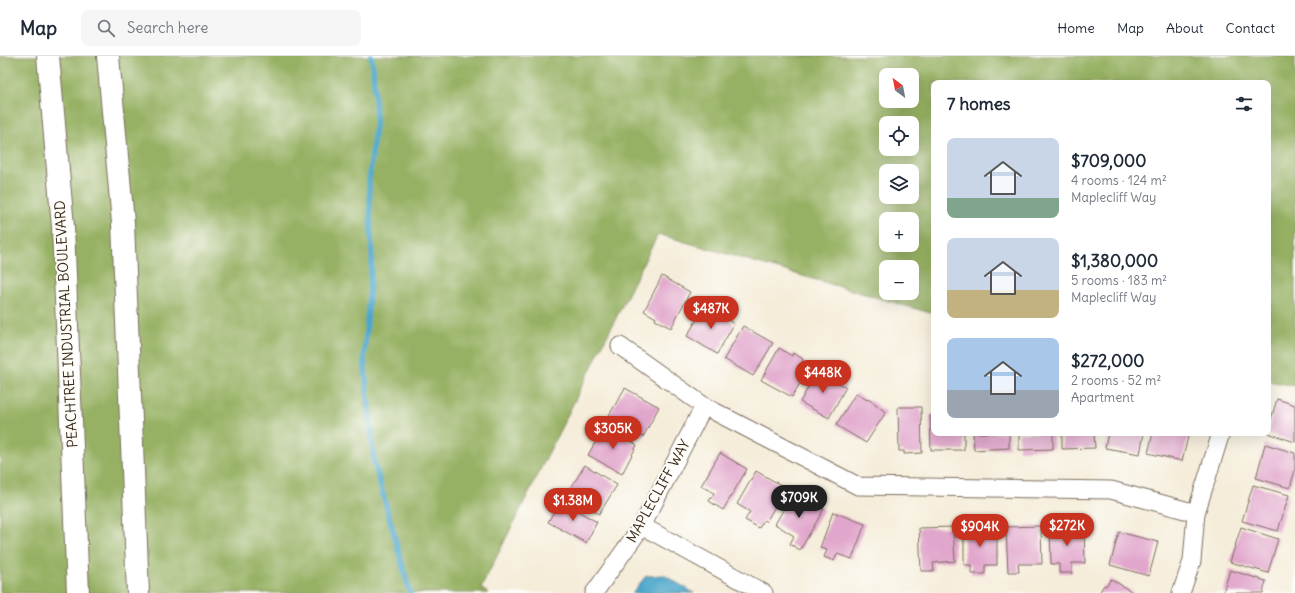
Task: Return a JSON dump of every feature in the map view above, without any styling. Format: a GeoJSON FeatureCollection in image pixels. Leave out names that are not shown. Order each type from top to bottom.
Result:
{"type":"FeatureCollection","features":[{"type":"Feature","properties":{"kind":"main road","name":"PEACHTREE INDUSTRIAL BOULEVARD"},"geometry":{"type":"LineString","coordinates":[[48,56],[63,227],[78,593]]}},
{"type":"Feature","properties":{"kind":"main road"},"geometry":{"type":"LineString","coordinates":[[108,56],[123,223],[138,593]]}},
{"type":"Feature","properties":{"kind":"street"},"geometry":{"type":"LineString","coordinates":[[620,346],[704,406],[858,486],[1111,490],[1196,513]]}},
{"type":"Feature","properties":{"kind":"street","name":"MAPLECLIFF WAY"},"geometry":{"type":"LineString","coordinates":[[594,593],[642,526],[704,406]]}},
{"type":"Feature","properties":{"kind":"street"},"geometry":{"type":"LineString","coordinates":[[1181,593],[1192,561],[1196,513],[1220,436]]}},
{"type":"Feature","properties":{"kind":"street"},"geometry":{"type":"LineString","coordinates":[[642,526],[764,593]]}},
{"type":"Feature","properties":{"kind":"green space"},"geometry":{"type":"Polygon","coordinates":[[[0,56],[1295,56],[1295,386],[1271,382],[1271,80],[931,80],[931,313],[886,300],[919,300],[919,260],[879,260],[879,298],[658,234],[481,588],[488,593],[0,593],[0,56]]]}},
{"type":"Feature","properties":{"kind":"water"},"geometry":{"type":"Polygon","coordinates":[[[664,575],[694,593],[632,593],[646,576],[664,575]]]}},
{"type":"Feature","properties":{"kind":"building"},"geometry":{"type":"Polygon","coordinates":[[[662,276],[690,292],[671,328],[655,320],[656,318],[644,311],[662,276]]]}},
{"type":"Feature","properties":{"kind":"building"},"geometry":{"type":"Polygon","coordinates":[[[705,306],[716,313],[717,311],[734,324],[717,354],[687,336],[705,306]]]}},
{"type":"Feature","properties":{"kind":"building"},"geometry":{"type":"Polygon","coordinates":[[[743,326],[773,343],[753,376],[724,359],[743,326]]]}},
{"type":"Feature","properties":{"kind":"building"},"geometry":{"type":"Polygon","coordinates":[[[779,348],[792,356],[793,353],[803,359],[802,361],[810,366],[792,397],[761,380],[779,348]]]}},
{"type":"Feature","properties":{"kind":"building"},"geometry":{"type":"Polygon","coordinates":[[[817,371],[846,387],[829,418],[800,402],[817,371]]]}},
{"type":"Feature","properties":{"kind":"building"},"geometry":{"type":"Polygon","coordinates":[[[625,388],[659,407],[643,437],[608,417],[625,388]]]}},
{"type":"Feature","properties":{"kind":"building"},"geometry":{"type":"Polygon","coordinates":[[[856,393],[867,400],[868,399],[886,412],[866,443],[836,425],[856,393]]]}},
{"type":"Feature","properties":{"kind":"building"},"geometry":{"type":"Polygon","coordinates":[[[1277,399],[1295,405],[1295,442],[1271,434],[1271,420],[1277,399]]]}},
{"type":"Feature","properties":{"kind":"building"},"geometry":{"type":"Polygon","coordinates":[[[898,407],[921,407],[922,453],[904,454],[904,451],[899,451],[898,407]]]}},
{"type":"Feature","properties":{"kind":"building"},"geometry":{"type":"Polygon","coordinates":[[[930,415],[931,436],[964,436],[964,450],[931,450],[930,415]]]}},
{"type":"Feature","properties":{"kind":"building"},"geometry":{"type":"Polygon","coordinates":[[[603,425],[637,445],[622,474],[588,455],[603,425]]]}},
{"type":"Feature","properties":{"kind":"building"},"geometry":{"type":"Polygon","coordinates":[[[973,436],[1009,436],[1009,448],[974,450],[973,436]]]}},
{"type":"Feature","properties":{"kind":"building"},"geometry":{"type":"Polygon","coordinates":[[[1019,436],[1053,436],[1053,449],[1019,450],[1019,436]]]}},
{"type":"Feature","properties":{"kind":"building"},"geometry":{"type":"Polygon","coordinates":[[[1062,436],[1094,436],[1095,448],[1062,449],[1062,436]]]}},
{"type":"Feature","properties":{"kind":"building"},"geometry":{"type":"Polygon","coordinates":[[[1107,436],[1143,436],[1140,454],[1105,448],[1107,436]]]}},
{"type":"Feature","properties":{"kind":"building"},"geometry":{"type":"Polygon","coordinates":[[[1152,436],[1188,436],[1182,461],[1148,453],[1152,436]]]}},
{"type":"Feature","properties":{"kind":"building"},"geometry":{"type":"Polygon","coordinates":[[[1265,444],[1295,453],[1295,470],[1290,488],[1256,478],[1265,444]]]}},
{"type":"Feature","properties":{"kind":"building"},"geometry":{"type":"Polygon","coordinates":[[[720,453],[747,469],[723,510],[709,501],[714,493],[701,486],[720,453]]]}},
{"type":"Feature","properties":{"kind":"building"},"geometry":{"type":"Polygon","coordinates":[[[585,465],[617,485],[599,514],[567,494],[585,465]]]}},
{"type":"Feature","properties":{"kind":"building"},"geometry":{"type":"Polygon","coordinates":[[[756,471],[786,488],[766,522],[764,520],[759,528],[745,520],[750,512],[737,504],[756,471]]]}},
{"type":"Feature","properties":{"kind":"building"},"geometry":{"type":"Polygon","coordinates":[[[1253,485],[1289,495],[1278,531],[1242,521],[1253,485]]]}},
{"type":"Feature","properties":{"kind":"building"},"geometry":{"type":"Polygon","coordinates":[[[794,492],[824,509],[800,550],[790,544],[794,536],[775,524],[794,492]]]}},
{"type":"Feature","properties":{"kind":"building"},"geometry":{"type":"Polygon","coordinates":[[[560,501],[597,522],[586,543],[548,522],[560,501]]]}},
{"type":"Feature","properties":{"kind":"building"},"geometry":{"type":"Polygon","coordinates":[[[833,512],[865,524],[852,559],[837,554],[834,561],[824,557],[827,550],[820,548],[833,512]]]}},
{"type":"Feature","properties":{"kind":"building"},"geometry":{"type":"Polygon","coordinates":[[[964,526],[997,526],[997,565],[985,565],[985,574],[971,574],[971,565],[964,565],[964,526]]]}},
{"type":"Feature","properties":{"kind":"building"},"geometry":{"type":"Polygon","coordinates":[[[1041,526],[1042,564],[1018,564],[1019,572],[1008,572],[1006,527],[1041,526]]]}},
{"type":"Feature","properties":{"kind":"building"},"geometry":{"type":"Polygon","coordinates":[[[1084,526],[1085,563],[1072,563],[1072,573],[1059,573],[1059,564],[1051,564],[1050,527],[1084,526]]]}},
{"type":"Feature","properties":{"kind":"building"},"geometry":{"type":"Polygon","coordinates":[[[953,527],[955,561],[933,563],[934,571],[921,571],[919,528],[953,527]]]}},
{"type":"Feature","properties":{"kind":"building"},"geometry":{"type":"Polygon","coordinates":[[[1241,527],[1278,539],[1268,573],[1230,562],[1241,527]]]}},
{"type":"Feature","properties":{"kind":"building"},"geometry":{"type":"Polygon","coordinates":[[[1119,532],[1158,542],[1149,576],[1110,565],[1119,532]]]}},
{"type":"Feature","properties":{"kind":"building"},"geometry":{"type":"Polygon","coordinates":[[[1230,570],[1266,581],[1263,593],[1223,593],[1230,570]]]}},
{"type":"Feature","properties":{"kind":"building"},"geometry":{"type":"Polygon","coordinates":[[[1111,579],[1134,593],[1099,593],[1104,585],[1106,586],[1111,579]]]}},
{"type":"Feature","properties":{"kind":"waterway"},"geometry":{"type":"LineString","coordinates":[[371,56],[376,118],[369,180],[372,259],[364,358],[374,462],[410,593]]}}]}
